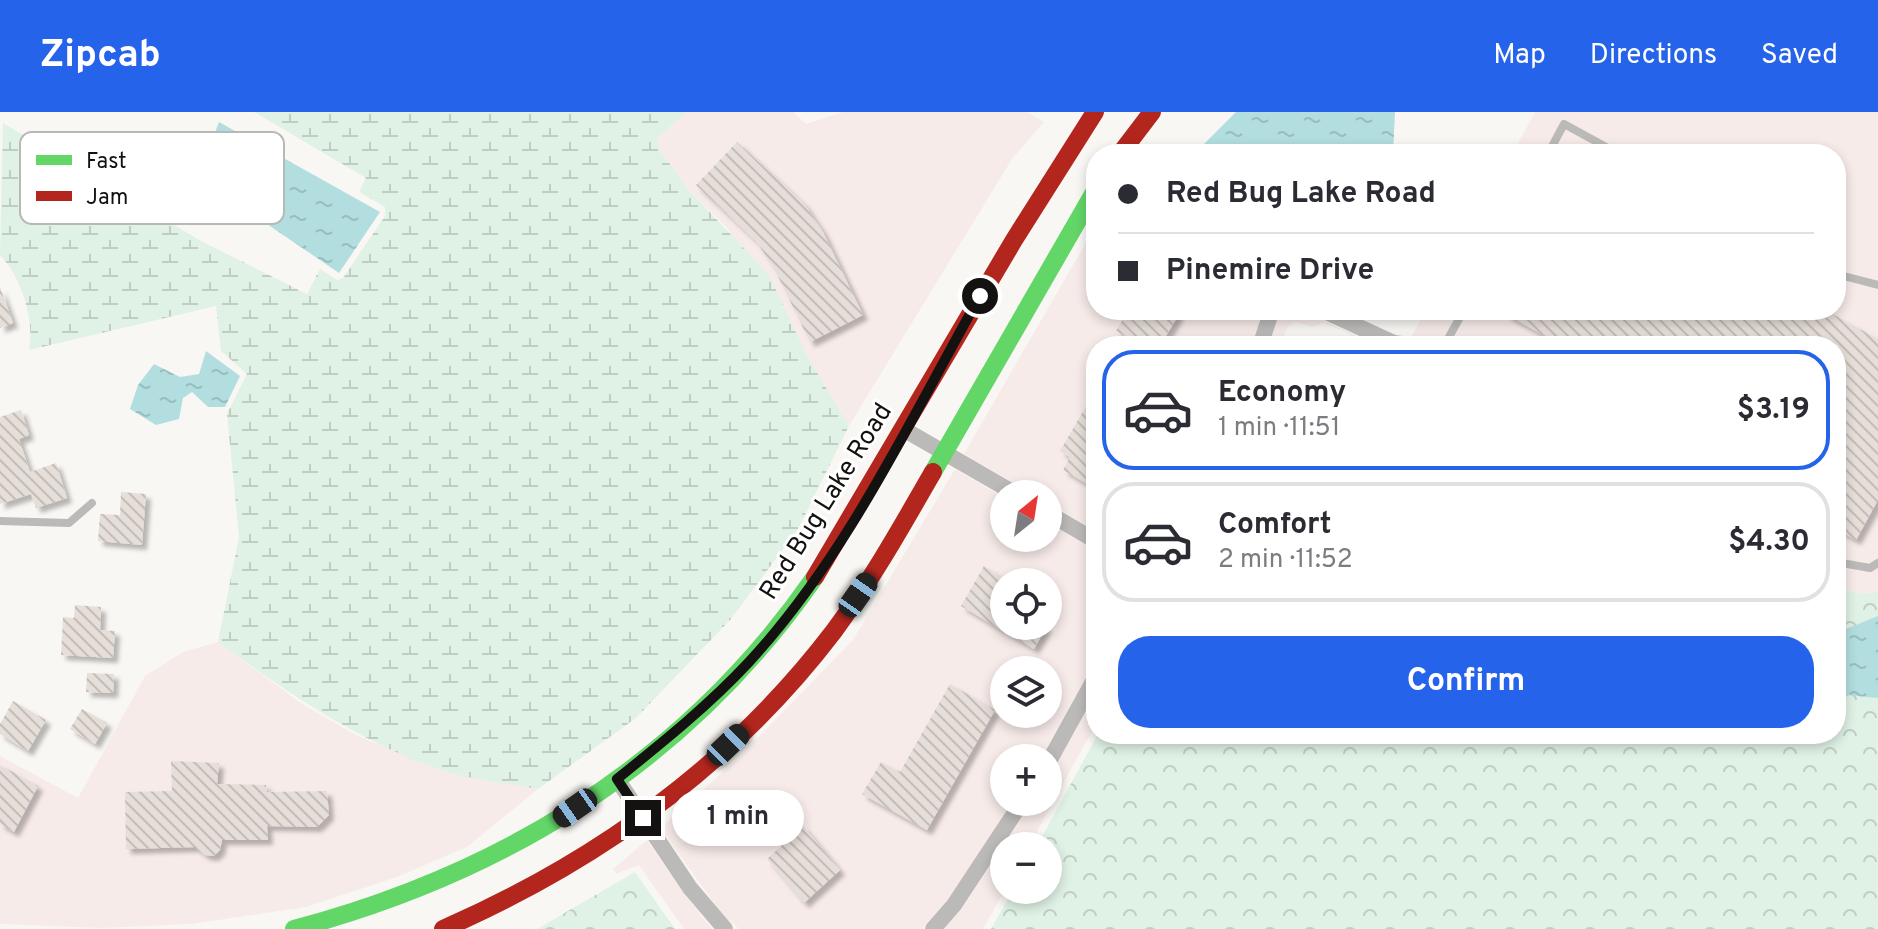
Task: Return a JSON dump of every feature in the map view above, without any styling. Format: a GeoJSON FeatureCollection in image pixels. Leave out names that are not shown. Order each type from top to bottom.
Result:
{"type":"FeatureCollection","features":[{"type":"Feature","properties":{"kind":"main road","name":"Red Bug Lake Road"},"geometry":{"type":"LineString","coordinates":[[294,929],[391,900],[469,867],[553,823],[617,779],[685,724],[749,662],[795,606],[841,538],[1013,238],[1095,112]]}},
{"type":"Feature","properties":{"kind":"main road"},"geometry":{"type":"LineString","coordinates":[[1128,144],[1152,112]]}},
{"type":"Feature","properties":{"kind":"main road"},"geometry":{"type":"LineString","coordinates":[[443,929],[490,910],[643,818],[707,765],[771,704],[822,647],[873,575],[1086,206]]}},
{"type":"Feature","properties":{"kind":"street"},"geometry":{"type":"LineString","coordinates":[[1344,320],[1379,336]]}},
{"type":"Feature","properties":{"kind":"street"},"geometry":{"type":"LineString","coordinates":[[905,430],[991,480]]}},
{"type":"Feature","properties":{"kind":"street"},"geometry":{"type":"LineString","coordinates":[[1062,521],[1086,535]]}},
{"type":"Feature","properties":{"kind":"street"},"geometry":{"type":"LineString","coordinates":[[1058,744],[1086,694]]}},
{"type":"Feature","properties":{"kind":"street"},"geometry":{"type":"LineString","coordinates":[[617,779],[690,888],[725,929]]}},
{"type":"Feature","properties":{"kind":"street"},"geometry":{"type":"LineString","coordinates":[[933,929],[954,905],[1013,816]]}},
{"type":"Feature","properties":{"kind":"lane"},"geometry":{"type":"LineString","coordinates":[[1553,144],[1564,124],[1601,144]]}},
{"type":"Feature","properties":{"kind":"lane"},"geometry":{"type":"LineString","coordinates":[[1846,277],[1878,285]]}},
{"type":"Feature","properties":{"kind":"lane"},"geometry":{"type":"LineString","coordinates":[[0,521],[69,523],[78,511],[92,503]]}},
{"type":"Feature","properties":{"kind":"lane"},"geometry":{"type":"LineString","coordinates":[[1846,564],[1870,568],[1878,563]]}},
{"type":"Feature","properties":{"kind":"shaded area"},"geometry":{"type":"Polygon","coordinates":[[[686,112],[794,112],[806,124],[843,112],[1027,112],[1044,122],[1012,159],[849,426],[728,229],[689,190],[658,148],[657,139],[686,112]]]}},
{"type":"Feature","properties":{"kind":"shaded area"},"geometry":{"type":"Polygon","coordinates":[[[1535,112],[1878,112],[1878,591],[1862,594],[1846,590],[1846,336],[1412,336],[1420,320],[1846,320],[1846,144],[1517,144],[1535,112]]]}},
{"type":"Feature","properties":{"kind":"shaded area"},"geometry":{"type":"Polygon","coordinates":[[[1086,242],[1086,320],[1260,320],[1255,336],[1086,336],[1086,525],[1062,511],[1062,480],[1009,480],[964,454],[1086,242]]]}},
{"type":"Feature","properties":{"kind":"shaded area"},"geometry":{"type":"Polygon","coordinates":[[[1277,320],[1322,320],[1357,336],[1323,323],[1312,327],[1296,322],[1287,327],[1284,336],[1272,336],[1277,320]]]}},
{"type":"Feature","properties":{"kind":"shaded area"},"geometry":{"type":"Polygon","coordinates":[[[955,469],[990,490],[990,552],[1062,552],[1062,531],[1086,545],[1086,677],[1062,720],[1062,656],[990,656],[990,728],[1058,728],[1049,744],[990,744],[990,816],[1004,816],[990,832],[990,837],[948,900],[922,929],[739,929],[722,914],[660,828],[733,763],[853,640],[955,469]]]}},
{"type":"Feature","properties":{"kind":"shaded area"},"geometry":{"type":"Polygon","coordinates":[[[218,642],[302,704],[358,736],[444,771],[538,789],[467,847],[397,877],[306,907],[191,924],[101,928],[0,924],[0,756],[78,798],[145,676],[183,652],[218,642]]]}},
{"type":"Feature","properties":{"kind":"shaded area"},"geometry":{"type":"Polygon","coordinates":[[[1086,710],[1086,742],[1062,786],[1062,752],[1086,710]]]}},
{"type":"Feature","properties":{"kind":"shaded area"},"geometry":{"type":"Polygon","coordinates":[[[1023,816],[1045,816],[1037,832],[1012,832],[1023,816]]]}},
{"type":"Feature","properties":{"kind":"shaded area"},"geometry":{"type":"Polygon","coordinates":[[[647,840],[712,929],[684,929],[639,865],[616,874],[613,869],[647,840]]]}},
{"type":"Feature","properties":{"kind":"shaded area"},"geometry":{"type":"Polygon","coordinates":[[[990,866],[990,904],[997,904],[983,929],[943,929],[961,910],[990,866]]]}},
{"type":"Feature","properties":{"kind":"green space"},"geometry":{"type":"Polygon","coordinates":[[[254,112],[686,112],[657,139],[658,148],[689,190],[769,275],[806,354],[849,426],[798,529],[731,619],[636,718],[538,789],[441,770],[381,745],[298,698],[218,642],[239,537],[227,414],[247,374],[221,351],[216,306],[29,350],[30,326],[25,300],[8,264],[0,255],[3,123],[20,133],[20,224],[172,224],[307,294],[320,269],[337,280],[343,278],[385,216],[385,207],[359,192],[366,178],[254,112]]]}},
{"type":"Feature","properties":{"kind":"green space"},"geometry":{"type":"Polygon","coordinates":[[[1846,590],[1862,594],[1878,591],[1878,929],[991,929],[1005,904],[1062,904],[1062,832],[1045,832],[1053,816],[1062,816],[1062,800],[1093,744],[1846,744],[1846,590]]]}},
{"type":"Feature","properties":{"kind":"green space"},"geometry":{"type":"Polygon","coordinates":[[[635,872],[675,929],[537,929],[635,872]]]}},
{"type":"Feature","properties":{"kind":"water"},"geometry":{"type":"Polygon","coordinates":[[[1236,112],[1395,112],[1393,144],[1204,144],[1236,112]]]}},
{"type":"Feature","properties":{"kind":"water"},"geometry":{"type":"Polygon","coordinates":[[[219,122],[237,132],[215,132],[219,122]]]}},
{"type":"Feature","properties":{"kind":"water"},"geometry":{"type":"Polygon","coordinates":[[[284,158],[380,212],[339,273],[267,224],[284,224],[284,158]]]}},
{"type":"Feature","properties":{"kind":"water"},"geometry":{"type":"Polygon","coordinates":[[[206,351],[240,376],[225,407],[208,407],[192,392],[183,398],[179,419],[156,425],[130,409],[138,385],[154,364],[180,377],[199,374],[206,351]]]}},
{"type":"Feature","properties":{"kind":"water"},"geometry":{"type":"Polygon","coordinates":[[[1878,616],[1878,698],[1846,695],[1846,629],[1878,616]]]}},
{"type":"Feature","properties":{"kind":"building"},"geometry":{"type":"Polygon","coordinates":[[[737,142],[805,205],[823,232],[863,315],[810,342],[774,268],[756,241],[696,185],[737,142]]]}},
{"type":"Feature","properties":{"kind":"building"},"geometry":{"type":"Polygon","coordinates":[[[0,287],[13,323],[0,328],[0,287]]]}},
{"type":"Feature","properties":{"kind":"building"},"geometry":{"type":"Polygon","coordinates":[[[1122,320],[1175,320],[1166,336],[1125,336],[1116,331],[1122,320]]]}},
{"type":"Feature","properties":{"kind":"building"},"geometry":{"type":"Polygon","coordinates":[[[1516,320],[1843,320],[1878,339],[1878,500],[1856,540],[1846,534],[1846,336],[1545,336],[1516,320]]]}},
{"type":"Feature","properties":{"kind":"building"},"geometry":{"type":"Polygon","coordinates":[[[1086,406],[1086,483],[1063,470],[1070,457],[1060,451],[1086,406]]]}},
{"type":"Feature","properties":{"kind":"building"},"geometry":{"type":"Polygon","coordinates":[[[21,410],[29,435],[19,439],[30,472],[56,463],[67,498],[36,508],[31,494],[0,504],[0,417],[21,410]]]}},
{"type":"Feature","properties":{"kind":"building"},"geometry":{"type":"Polygon","coordinates":[[[121,492],[146,494],[142,545],[98,541],[100,514],[120,515],[121,492]]]}},
{"type":"Feature","properties":{"kind":"building"},"geometry":{"type":"Polygon","coordinates":[[[984,566],[990,570],[990,623],[961,606],[984,566]]]}},
{"type":"Feature","properties":{"kind":"building"},"geometry":{"type":"Polygon","coordinates":[[[75,605],[101,607],[100,630],[115,631],[113,658],[61,655],[63,617],[74,618],[75,605]]]}},
{"type":"Feature","properties":{"kind":"building"},"geometry":{"type":"Polygon","coordinates":[[[1019,640],[1039,640],[1034,649],[1019,640]]]}},
{"type":"Feature","properties":{"kind":"building"},"geometry":{"type":"Polygon","coordinates":[[[87,673],[114,674],[113,693],[86,692],[87,673]]]}},
{"type":"Feature","properties":{"kind":"building"},"geometry":{"type":"Polygon","coordinates":[[[950,684],[990,707],[990,719],[927,830],[862,794],[881,762],[900,772],[950,684]]]}},
{"type":"Feature","properties":{"kind":"building"},"geometry":{"type":"Polygon","coordinates":[[[13,701],[46,720],[28,751],[0,734],[0,724],[13,701]]]}},
{"type":"Feature","properties":{"kind":"building"},"geometry":{"type":"Polygon","coordinates":[[[82,709],[107,723],[95,744],[70,729],[82,709]]]}},
{"type":"Feature","properties":{"kind":"building"},"geometry":{"type":"Polygon","coordinates":[[[171,761],[219,763],[217,784],[266,785],[267,792],[327,791],[329,815],[317,827],[267,826],[268,840],[222,840],[220,850],[214,856],[205,855],[195,847],[126,849],[125,792],[172,791],[171,761]]]}},
{"type":"Feature","properties":{"kind":"building"},"geometry":{"type":"Polygon","coordinates":[[[0,765],[38,786],[14,832],[0,824],[0,765]]]}},
{"type":"Feature","properties":{"kind":"building"},"geometry":{"type":"Polygon","coordinates":[[[803,826],[840,870],[804,903],[767,859],[803,826]]]}},
{"type":"Feature","properties":{"kind":"traffic: fast"},"geometry":{"type":"LineString","coordinates":[[933,472],[1086,206]]}},
{"type":"Feature","properties":{"kind":"traffic: fast"},"geometry":{"type":"LineString","coordinates":[[294,929],[373,905],[448,876],[519,841],[587,801],[650,754],[710,702],[765,643],[815,577]]}},
{"type":"Feature","properties":{"kind":"traffic: jam"},"geometry":{"type":"LineString","coordinates":[[815,577],[1014,240],[1095,112]]}},
{"type":"Feature","properties":{"kind":"traffic: jam"},"geometry":{"type":"LineString","coordinates":[[1128,144],[1152,112]]}},
{"type":"Feature","properties":{"kind":"traffic: jam"},"geometry":{"type":"LineString","coordinates":[[443,929],[500,902],[607,841],[706,767],[794,680],[834,631],[898,533],[933,472]]}},
{"type":"Feature","properties":{"kind":"route"},"geometry":{"type":"LineString","coordinates":[[643,818],[617,779],[685,724],[749,662],[795,606],[841,538],[980,296]]}}]}
